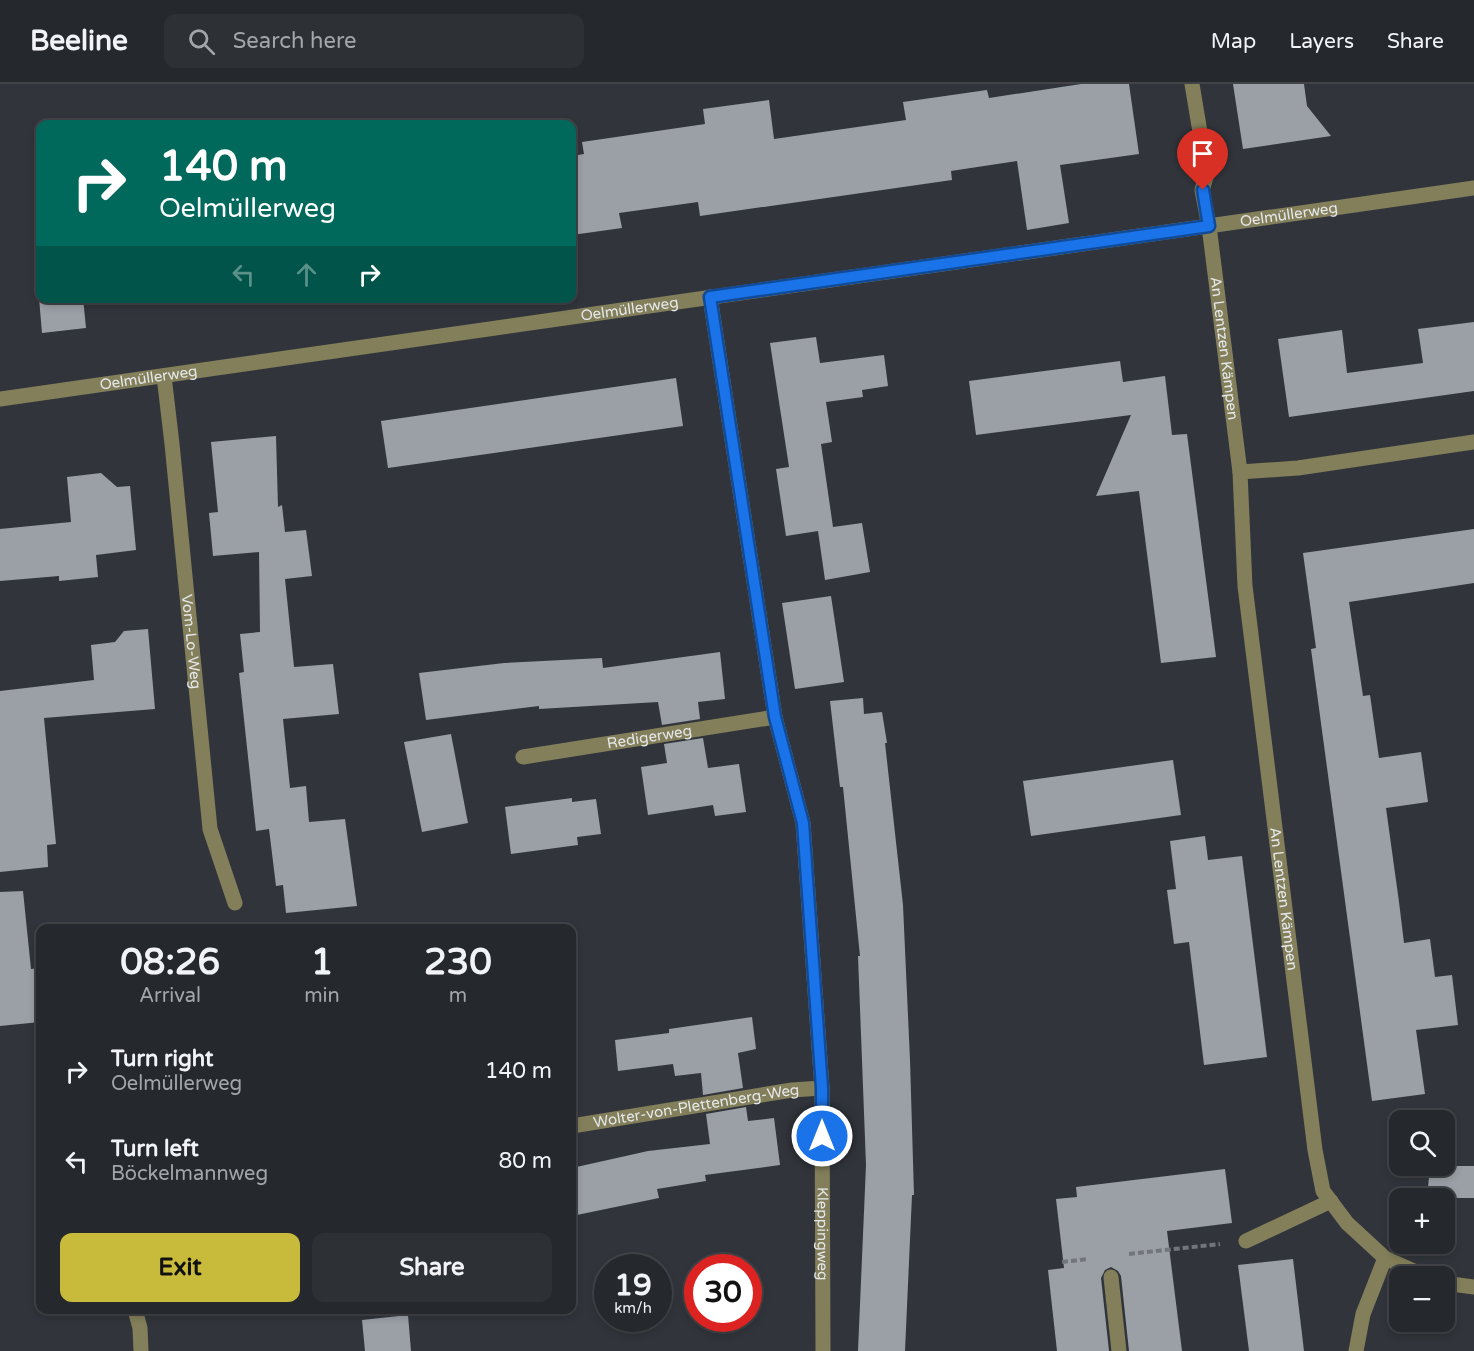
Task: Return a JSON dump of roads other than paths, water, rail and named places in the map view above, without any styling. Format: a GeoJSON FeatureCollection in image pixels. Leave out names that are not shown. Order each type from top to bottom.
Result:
{"type":"FeatureCollection","features":[{"type":"Feature","properties":{"kind":"street","name":"An Lentzen Kämpen"},"geometry":{"type":"LineString","coordinates":[[1192,84],[1208,174],[1203,190],[1240,472],[1245,586],[1308,1091],[1323,1191],[1347,1223],[1385,1258],[1403,1266]]}},
{"type":"Feature","properties":{"kind":"street","name":"Oelmüllerweg"},"geometry":{"type":"LineString","coordinates":[[0,399],[1474,188]]}},
{"type":"Feature","properties":{"kind":"street","name":"Kleppingweg"},"geometry":{"type":"LineString","coordinates":[[710,297],[775,717],[803,823],[822,1088],[823,1351]]}},
{"type":"Feature","properties":{"kind":"street","name":"Vom-Lo-Weg"},"geometry":{"type":"LineString","coordinates":[[164,376],[210,829],[235,903]]}},
{"type":"Feature","properties":{"kind":"street"},"geometry":{"type":"LineString","coordinates":[[1240,472],[1298,468],[1474,442]]}},
{"type":"Feature","properties":{"kind":"street","name":"Redigerweg"},"geometry":{"type":"LineString","coordinates":[[523,757],[775,717]]}},
{"type":"Feature","properties":{"kind":"street","name":"Wolter-von-Plettenberg-Weg"},"geometry":{"type":"LineString","coordinates":[[576,1125],[792,1090],[822,1088]]}},
{"type":"Feature","properties":{"kind":"street"},"geometry":{"type":"LineString","coordinates":[[1246,1241],[1331,1201]]}},
{"type":"Feature","properties":{"kind":"street"},"geometry":{"type":"LineString","coordinates":[[1356,1351],[1363,1314],[1385,1258]]}},
{"type":"Feature","properties":{"kind":"street"},"geometry":{"type":"LineString","coordinates":[[1111,1277],[1119,1351]]}},
{"type":"Feature","properties":{"kind":"street"},"geometry":{"type":"LineString","coordinates":[[1455,1284],[1474,1287]]}},
{"type":"Feature","properties":{"kind":"street"},"geometry":{"type":"LineString","coordinates":[[136,1314],[140,1328],[141,1351]]}}]}
